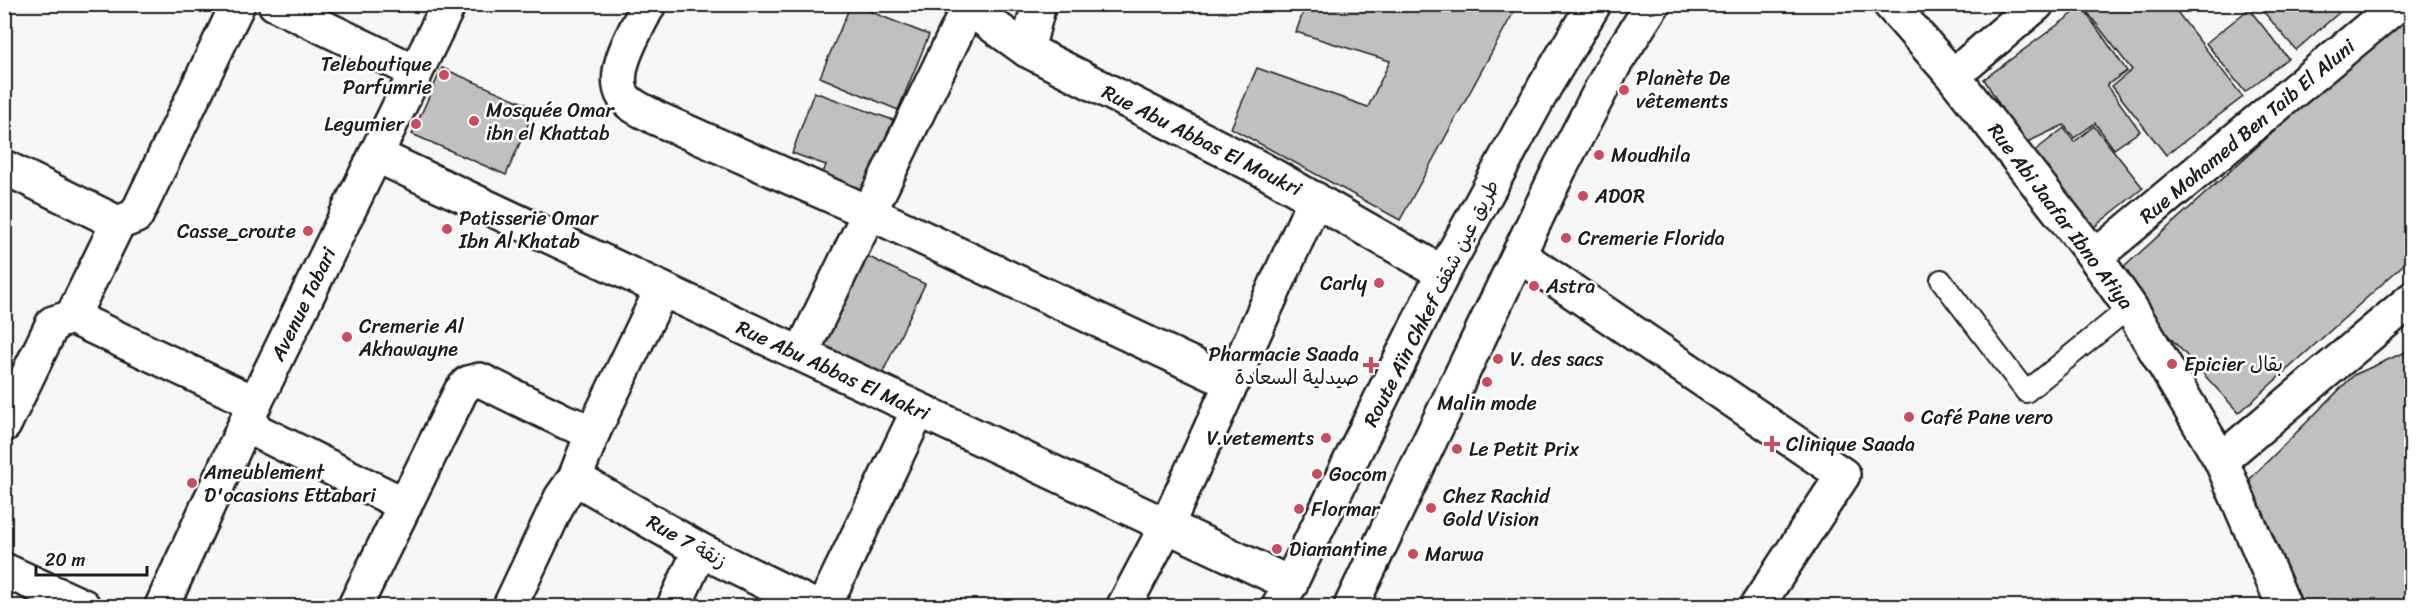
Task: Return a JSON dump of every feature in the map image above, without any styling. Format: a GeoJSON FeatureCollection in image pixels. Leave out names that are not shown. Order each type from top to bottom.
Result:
{"type":"FeatureCollection","features":[{"type":"Feature","properties":{"kind":"street"},"geometry":{"type":"LineString","coordinates":[[72,317],[118,223],[136,216],[238,4]]}},
{"type":"Feature","properties":{"kind":"street"},"geometry":{"type":"LineString","coordinates":[[275,4],[416,72]]}},
{"type":"Feature","properties":{"kind":"street","name":"Avenue Tabari"},"geometry":{"type":"LineString","coordinates":[[162,606],[250,414],[449,4]]}},
{"type":"Feature","properties":{"kind":"street"},"geometry":{"type":"LineString","coordinates":[[649,4],[620,65],[619,82],[624,97],[633,105],[656,118],[868,212],[1232,383]]}},
{"type":"Feature","properties":{"kind":"street"},"geometry":{"type":"LineString","coordinates":[[1027,50],[1039,4]]}},
{"type":"Feature","properties":{"kind":"street","name":"Route Aïn Chkef طريق عين شقف"},"geometry":{"type":"LineString","coordinates":[[1285,595],[1443,273],[1545,86],[1594,4]]}},
{"type":"Feature","properties":{"kind":"street"},"geometry":{"type":"LineString","coordinates":[[1352,606],[1560,168],[1615,63],[1653,4]]}},
{"type":"Feature","properties":{"kind":"street","name":"Rue Abi Jaafar Ibno Atiya"},"geometry":{"type":"LineString","coordinates":[[1890,4],[1953,76],[2095,257],[2130,307],[2222,460],[2284,606]]}},
{"type":"Feature","properties":{"kind":"street"},"geometry":{"type":"LineString","coordinates":[[1953,76],[2037,4]]}},
{"type":"Feature","properties":{"kind":"street","name":"Rue Mohamed Ben Taib El Aluni"},"geometry":{"type":"LineString","coordinates":[[2095,257],[2398,4]]}},
{"type":"Feature","properties":{"kind":"street"},"geometry":{"type":"LineString","coordinates":[[801,354],[965,6]]}},
{"type":"Feature","properties":{"kind":"street","name":"Rue Abu Abbas El Moukri"},"geometry":{"type":"LineString","coordinates":[[965,6],[1027,50],[1316,199],[1443,273]]}},
{"type":"Feature","properties":{"kind":"street","name":"Rue Abu Abbas El Makri"},"geometry":{"type":"LineString","coordinates":[[376,155],[918,411],[1167,525],[1285,595]]}},
{"type":"Feature","properties":{"kind":"street"},"geometry":{"type":"LineString","coordinates":[[4,167],[118,223]]}},
{"type":"Feature","properties":{"kind":"street"},"geometry":{"type":"LineString","coordinates":[[1124,606],[1167,525],[1218,417],[1316,199]]}},
{"type":"Feature","properties":{"kind":"street"},"geometry":{"type":"LineString","coordinates":[[1519,255],[1843,475],[1757,606]]}},
{"type":"Feature","properties":{"kind":"street"},"geometry":{"type":"LineString","coordinates":[[510,606],[571,483],[662,289]]}},
{"type":"Feature","properties":{"kind":"street"},"geometry":{"type":"LineString","coordinates":[[2222,460],[2412,299]]}},
{"type":"Feature","properties":{"kind":"street"},"geometry":{"type":"LineString","coordinates":[[4,425],[53,323],[72,317],[250,414],[405,505]]}},
{"type":"Feature","properties":{"kind":"street"},"geometry":{"type":"LineString","coordinates":[[355,606],[461,391],[468,383],[480,380],[566,422],[593,432]]}},
{"type":"Feature","properties":{"kind":"street"},"geometry":{"type":"LineString","coordinates":[[824,606],[918,411]]}},
{"type":"Feature","properties":{"kind":"street","name":"Rue 7 زنقة"},"geometry":{"type":"LineString","coordinates":[[571,483],[814,606]]}},
{"type":"Feature","properties":{"kind":"street"},"geometry":{"type":"LineString","coordinates":[[674,606],[700,550]]}},
{"type":"Feature","properties":{"kind":"street"},"geometry":{"type":"LineString","coordinates":[[4,570],[83,606]]}},
{"type":"Feature","properties":{"kind":"lane"},"geometry":{"type":"LineString","coordinates":[[1941,280],[2026,392],[2130,307]]}},
{"type":"Feature","properties":{"kind":"building"},"geometry":{"type":"Polygon","coordinates":[[[851,4],[929,35],[898,110],[820,77],[851,4]]]}},
{"type":"Feature","properties":{"kind":"building"},"geometry":{"type":"Polygon","coordinates":[[[1306,4],[1518,4],[1400,220],[1231,128],[1257,68],[1368,107],[1390,61],[1296,32],[1306,4]]]}},
{"type":"Feature","properties":{"kind":"building"},"geometry":{"type":"Polygon","coordinates":[[[2081,4],[2171,4],[2243,97],[2166,155],[2112,86],[2132,70],[2081,4]]]}},
{"type":"Feature","properties":{"kind":"building"},"geometry":{"type":"Polygon","coordinates":[[[2257,4],[2349,4],[2296,50],[2257,4]]]}},
{"type":"Feature","properties":{"kind":"building"},"geometry":{"type":"Polygon","coordinates":[[[2082,7],[2127,71],[2107,85],[2140,131],[2114,149],[2095,123],[2074,138],[2064,125],[2023,144],[1984,79],[2082,7]]]}},
{"type":"Feature","properties":{"kind":"building"},"geometry":{"type":"Polygon","coordinates":[[[2412,7],[2412,257],[2239,413],[2114,276],[2412,7]]]}},
{"type":"Feature","properties":{"kind":"building"},"geometry":{"type":"Polygon","coordinates":[[[2249,9],[2288,58],[2245,92],[2206,43],[2249,9]]]}},
{"type":"Feature","properties":{"kind":"building","name":"Mosquée Omar ibn el Khattab"},"geometry":{"type":"Polygon","coordinates":[[[442,68],[535,108],[506,175],[412,134],[442,68]]]}},
{"type":"Feature","properties":{"kind":"building"},"geometry":{"type":"Polygon","coordinates":[[[814,92],[893,120],[866,197],[820,181],[826,165],[792,153],[814,92]]]}},
{"type":"Feature","properties":{"kind":"building"},"geometry":{"type":"Polygon","coordinates":[[[2094,126],[2143,188],[2089,231],[2028,156],[2064,128],[2074,142],[2094,126]]]}},
{"type":"Feature","properties":{"kind":"building"},"geometry":{"type":"Polygon","coordinates":[[[865,255],[925,284],[881,376],[820,347],[865,255]]]}},
{"type":"Feature","properties":{"kind":"building"},"geometry":{"type":"Polygon","coordinates":[[[2405,352],[2412,366],[2412,606],[2298,606],[2243,486],[2354,375],[2405,352]]]}},
{"type":"Feature","properties":{"kind":"place","name":"Teleboutique Parfumrie"},"geometry":{"type":"Point","coordinates":[444,75]}},
{"type":"Feature","properties":{"kind":"place","name":"Planète De vêtements"},"geometry":{"type":"Point","coordinates":[1624,90]}},
{"type":"Feature","properties":{"kind":"place","name":"Mosquée Omar ibn el Khattab"},"geometry":{"type":"Point","coordinates":[474,121]}},
{"type":"Feature","properties":{"kind":"place","name":"Legumier"},"geometry":{"type":"Point","coordinates":[416,124]}},
{"type":"Feature","properties":{"kind":"place","name":"Moudhila"},"geometry":{"type":"Point","coordinates":[1599,155]}},
{"type":"Feature","properties":{"kind":"place","name":"ADOR"},"geometry":{"type":"Point","coordinates":[1583,196]}},
{"type":"Feature","properties":{"kind":"place","name":"Patisserie Omar Ibn Al Khatab"},"geometry":{"type":"Point","coordinates":[447,229]}},
{"type":"Feature","properties":{"kind":"place","name":"Casse_croute"},"geometry":{"type":"Point","coordinates":[308,231]}},
{"type":"Feature","properties":{"kind":"place","name":"Cremerie Florida"},"geometry":{"type":"Point","coordinates":[1566,238]}},
{"type":"Feature","properties":{"kind":"place","name":"Carly"},"geometry":{"type":"Point","coordinates":[1379,283]}},
{"type":"Feature","properties":{"kind":"place","name":"Astra"},"geometry":{"type":"Point","coordinates":[1534,286]}},
{"type":"Feature","properties":{"kind":"place","name":"Cremerie Al Akhawayne"},"geometry":{"type":"Point","coordinates":[347,337]}},
{"type":"Feature","properties":{"kind":"place","name":"V. des sacs"},"geometry":{"type":"Point","coordinates":[1498,359]}},
{"type":"Feature","properties":{"kind":"place","name":"Epicier بقال"},"geometry":{"type":"Point","coordinates":[2172,364]}},
{"type":"Feature","properties":{"kind":"place","name":"Pharmacie Saada صيدلية السعادة"},"geometry":{"type":"Point","coordinates":[1371,365]}},
{"type":"Feature","properties":{"kind":"place","name":"Malin mode"},"geometry":{"type":"Point","coordinates":[1487,382]}},
{"type":"Feature","properties":{"kind":"place","name":"Café Pane vero"},"geometry":{"type":"Point","coordinates":[1909,417]}},
{"type":"Feature","properties":{"kind":"place","name":"V.vetements"},"geometry":{"type":"Point","coordinates":[1326,438]}},
{"type":"Feature","properties":{"kind":"place","name":"Clinique Saada"},"geometry":{"type":"Point","coordinates":[1772,444]}},
{"type":"Feature","properties":{"kind":"place","name":"Le Petit Prix"},"geometry":{"type":"Point","coordinates":[1457,449]}},
{"type":"Feature","properties":{"kind":"place","name":"Gocom"},"geometry":{"type":"Point","coordinates":[1317,474]}},
{"type":"Feature","properties":{"kind":"place","name":"Ameublement D'ocasions Ettabari"},"geometry":{"type":"Point","coordinates":[192,483]}},
{"type":"Feature","properties":{"kind":"place","name":"Chez Rachid Gold Vision"},"geometry":{"type":"Point","coordinates":[1431,508]}},
{"type":"Feature","properties":{"kind":"place","name":"Flormar"},"geometry":{"type":"Point","coordinates":[1299,509]}},
{"type":"Feature","properties":{"kind":"place","name":"Diamantine"},"geometry":{"type":"Point","coordinates":[1277,549]}},
{"type":"Feature","properties":{"kind":"place","name":"Marwa"},"geometry":{"type":"Point","coordinates":[1413,554]}}]}
